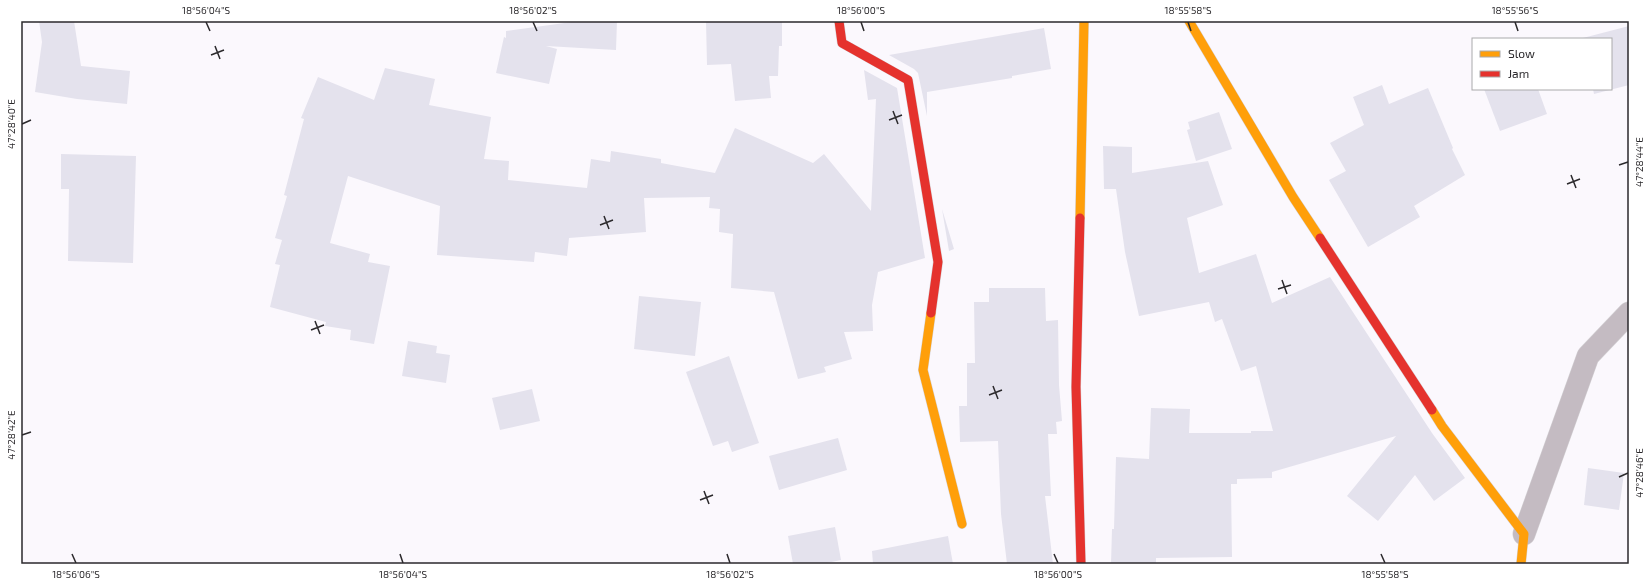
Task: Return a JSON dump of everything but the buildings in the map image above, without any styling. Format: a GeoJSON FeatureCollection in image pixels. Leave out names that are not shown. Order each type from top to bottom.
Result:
{"type":"FeatureCollection","features":[{"type":"Feature","properties":{"kind":"street"},"geometry":{"type":"LineString","coordinates":[[839,21],[842,43],[908,80],[938,262],[923,370],[962,524]]}},
{"type":"Feature","properties":{"kind":"street"},"geometry":{"type":"LineString","coordinates":[[1081,564],[1076,387],[1084,21]]}},
{"type":"Feature","properties":{"kind":"street"},"geometry":{"type":"LineString","coordinates":[[1189,21],[1298,204],[1442,426],[1524,534]]}},
{"type":"Feature","properties":{"kind":"street"},"geometry":{"type":"LineString","coordinates":[[1521,564],[1524,534],[1588,356],[1629,313]]}},
{"type":"Feature","properties":{"kind":"traffic: slow"},"geometry":{"type":"LineString","coordinates":[[1080,218],[1084,21]]}},
{"type":"Feature","properties":{"kind":"traffic: slow"},"geometry":{"type":"LineString","coordinates":[[1189,21],[1293,197],[1320,238]]}},
{"type":"Feature","properties":{"kind":"traffic: slow"},"geometry":{"type":"LineString","coordinates":[[931,313],[923,370],[962,524]]}},
{"type":"Feature","properties":{"kind":"traffic: slow"},"geometry":{"type":"LineString","coordinates":[[1432,410],[1442,426],[1524,534],[1521,564]]}},
{"type":"Feature","properties":{"kind":"traffic: jam"},"geometry":{"type":"LineString","coordinates":[[839,21],[842,43],[908,80],[938,262],[931,313]]}},
{"type":"Feature","properties":{"kind":"traffic: jam"},"geometry":{"type":"LineString","coordinates":[[1080,218],[1076,387],[1081,564]]}},
{"type":"Feature","properties":{"kind":"traffic: jam"},"geometry":{"type":"LineString","coordinates":[[1320,238],[1432,410]]}}]}
